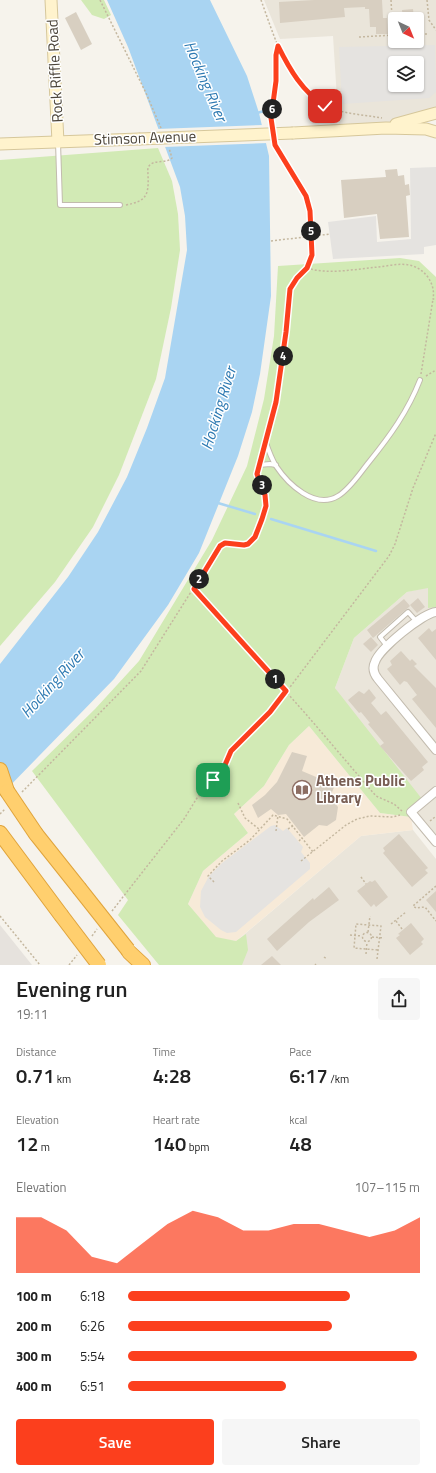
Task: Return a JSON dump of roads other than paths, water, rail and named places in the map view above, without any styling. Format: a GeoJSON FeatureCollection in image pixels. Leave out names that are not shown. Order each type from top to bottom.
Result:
{"type":"FeatureCollection","features":[{"type":"Feature","properties":{"kind":"highway"},"geometry":{"type":"LineString","coordinates":[[0,770],[9,793],[36,834],[138,965]]}},
{"type":"Feature","properties":{"kind":"highway"},"geometry":{"type":"LineString","coordinates":[[0,833],[99,965]]}},
{"type":"Feature","properties":{"kind":"highway"},"geometry":{"type":"LineString","coordinates":[[0,838],[12,850]]}},
{"type":"Feature","properties":{"kind":"highway"},"geometry":{"type":"LineString","coordinates":[[128,951],[143,965]]}},
{"type":"Feature","properties":{"kind":"main road","name":"Rock Riffle Road"},"geometry":{"type":"LineString","coordinates":[[51,0],[58,142]]}},
{"type":"Feature","properties":{"kind":"main road","name":"Stimson Avenue"},"geometry":{"type":"LineString","coordinates":[[0,144],[293,133],[384,123],[436,113]]}},
{"type":"Feature","properties":{"kind":"main road","name":"Stimson Avenue"},"geometry":{"type":"LineString","coordinates":[[384,123],[426,129],[436,132]]}},
{"type":"Feature","properties":{"kind":"street"},"geometry":{"type":"LineString","coordinates":[[436,612],[425,616],[417,622],[382,651],[374,663],[374,674],[436,750]]}},
{"type":"Feature","properties":{"kind":"street"},"geometry":{"type":"LineString","coordinates":[[436,791],[408,812],[436,842]]}},
{"type":"Feature","properties":{"kind":"lane"},"geometry":{"type":"LineString","coordinates":[[58,142],[60,205],[120,206]]}},
{"type":"Feature","properties":{"kind":"lane"},"geometry":{"type":"LineString","coordinates":[[265,440],[276,466],[299,491],[310,497],[321,500],[338,496],[385,442],[412,400],[420,380]]}},
{"type":"Feature","properties":{"kind":"lane"},"geometry":{"type":"LineString","coordinates":[[259,465],[270,464],[276,466]]}},
{"type":"Feature","properties":{"kind":"lane"},"geometry":{"type":"LineString","coordinates":[[388,646],[380,637],[408,612],[417,622]]}},
{"type":"Feature","properties":{"kind":"water","name":"Hocking River"},"geometry":{"type":"Polygon","coordinates":[[[107,0],[210,0],[247,76],[259,113],[269,156],[271,296],[260,374],[252,412],[238,456],[199,553],[168,605],[114,679],[0,796],[0,664],[68,577],[98,532],[127,477],[165,378],[187,250],[185,216],[180,187],[128,47],[107,0]]]}},
{"type":"Feature","properties":{"kind":"waterway"},"geometry":{"type":"LineString","coordinates":[[257,113],[264,111]]}},
{"type":"Feature","properties":{"kind":"waterway"},"geometry":{"type":"LineString","coordinates":[[218,503],[255,514]]}},
{"type":"Feature","properties":{"kind":"waterway"},"geometry":{"type":"LineString","coordinates":[[271,519],[376,551]]}},
{"type":"Feature","properties":{"kind":"place","name":"Athens Public Library"},"geometry":{"type":"Point","coordinates":[302,790]}}]}
